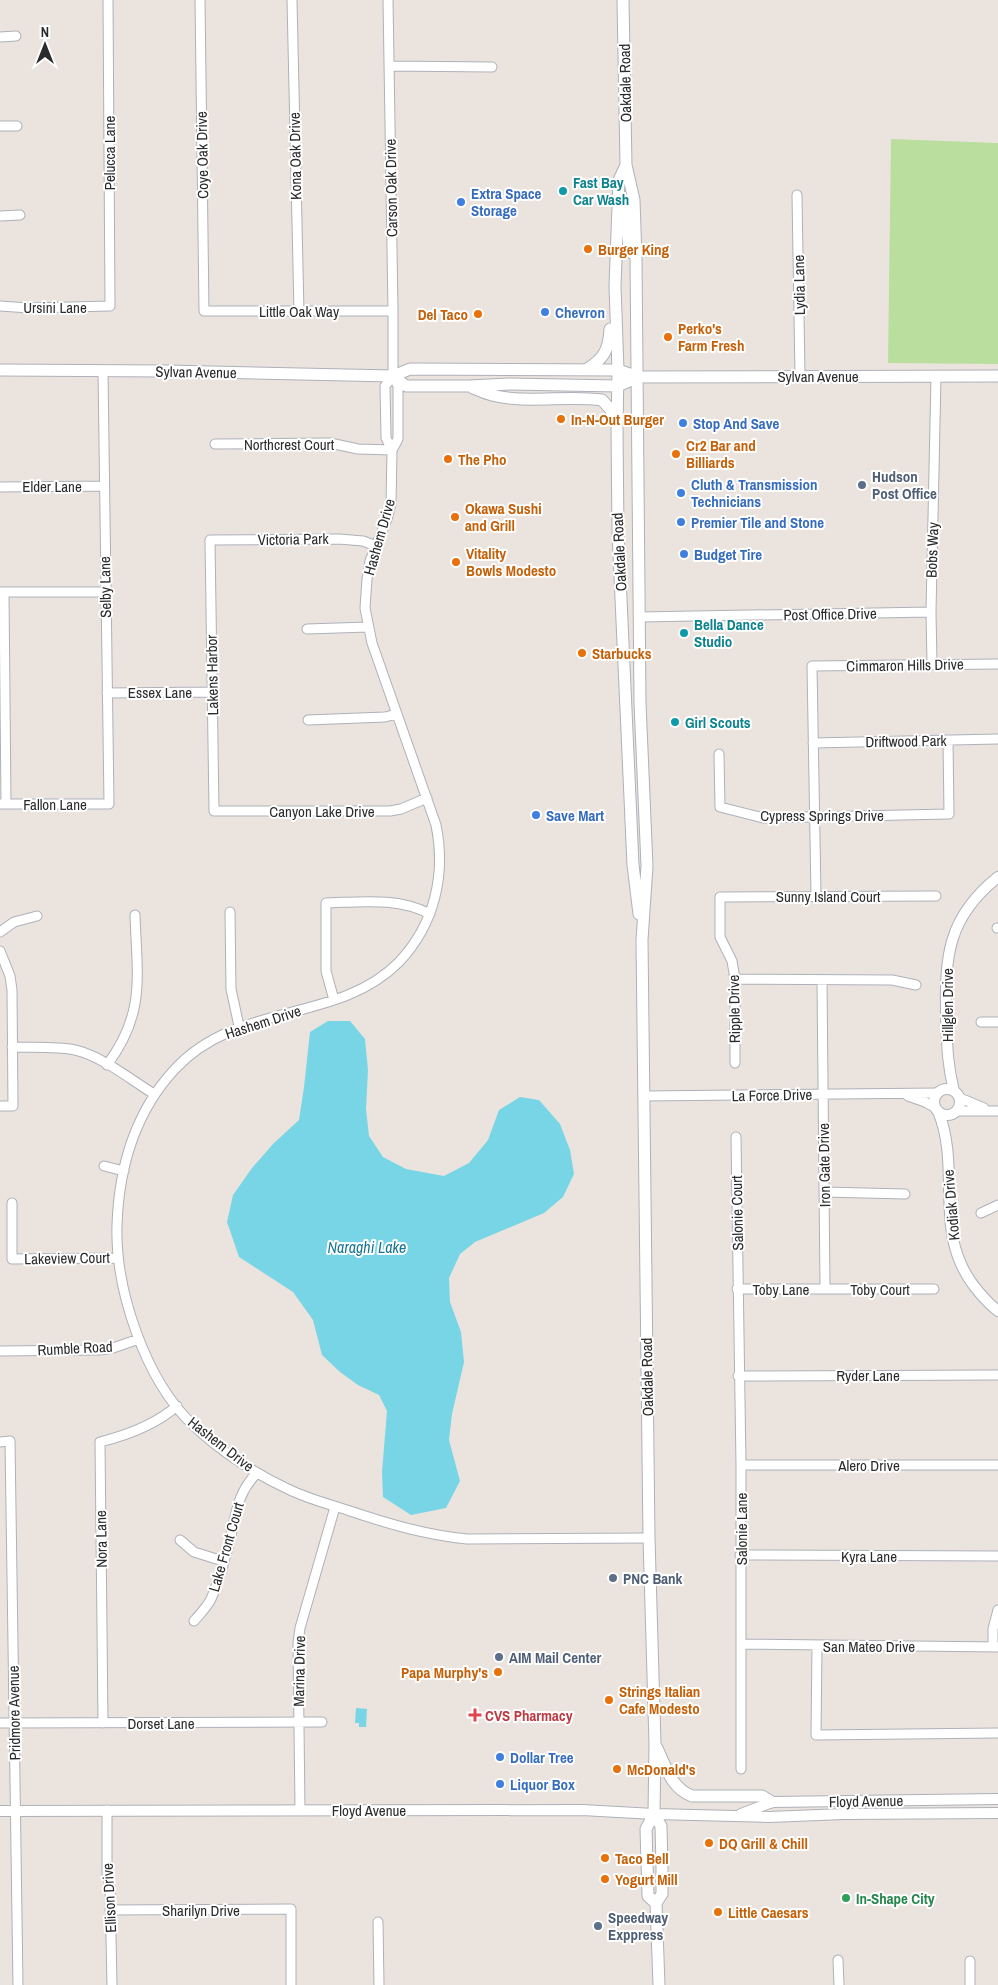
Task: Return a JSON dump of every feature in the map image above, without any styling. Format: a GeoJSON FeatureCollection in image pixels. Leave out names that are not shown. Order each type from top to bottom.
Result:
{"type":"FeatureCollection","features":[{"type":"Feature","properties":{"kind":"main road","name":"Oakdale Road"},"geometry":{"type":"LineString","coordinates":[[623,0],[626,165],[634,200],[636,258],[640,703],[647,866],[642,940],[649,1538],[655,1744],[654,1814],[661,1826],[662,1866],[662,1894],[656,1903],[659,1985]]}},
{"type":"Feature","properties":{"kind":"main road","name":"Oakdale Road"},"geometry":{"type":"LineString","coordinates":[[626,165],[619,180],[615,308],[618,370],[616,428],[618,532],[633,865],[642,940]]}},
{"type":"Feature","properties":{"kind":"main road"},"geometry":{"type":"LineString","coordinates":[[618,200],[625,205],[628,249],[636,258]]}},
{"type":"Feature","properties":{"kind":"main road"},"geometry":{"type":"LineString","coordinates":[[587,369],[603,358],[607,350],[615,308]]}},
{"type":"Feature","properties":{"kind":"main road","name":"Sylvan Avenue"},"geometry":{"type":"LineString","coordinates":[[0,370],[166,370],[393,376],[410,369],[587,369],[618,370],[638,377],[998,376]]}},
{"type":"Feature","properties":{"kind":"main road","name":"Sylvan Avenue"},"geometry":{"type":"LineString","coordinates":[[393,376],[406,386],[509,384],[618,386],[638,377]]}},
{"type":"Feature","properties":{"kind":"main road"},"geometry":{"type":"LineString","coordinates":[[469,386],[492,395],[513,398],[582,397],[602,400],[611,410],[616,428]]}},
{"type":"Feature","properties":{"kind":"main road"},"geometry":{"type":"LineString","coordinates":[[628,777],[636,785],[640,837],[647,866]]}},
{"type":"Feature","properties":{"kind":"main road"},"geometry":{"type":"LineString","coordinates":[[655,1744],[672,1781],[682,1792],[692,1796],[762,1796],[772,1802]]}},
{"type":"Feature","properties":{"kind":"street","name":"Pelucca Lane"},"geometry":{"type":"LineString","coordinates":[[108,0],[110,306]]}},
{"type":"Feature","properties":{"kind":"street","name":"Coye Oak Drive"},"geometry":{"type":"LineString","coordinates":[[200,0],[204,311]]}},
{"type":"Feature","properties":{"kind":"street","name":"Kona Oak Drive"},"geometry":{"type":"LineString","coordinates":[[292,0],[299,312]]}},
{"type":"Feature","properties":{"kind":"street","name":"Carson Oak Drive"},"geometry":{"type":"LineString","coordinates":[[388,0],[393,376]]}},
{"type":"Feature","properties":{"kind":"street"},"geometry":{"type":"LineString","coordinates":[[0,37],[16,36]]}},
{"type":"Feature","properties":{"kind":"street"},"geometry":{"type":"LineString","coordinates":[[389,66],[492,67]]}},
{"type":"Feature","properties":{"kind":"street"},"geometry":{"type":"LineString","coordinates":[[0,126],[17,126]]}},
{"type":"Feature","properties":{"kind":"street","name":"Lydia Lane"},"geometry":{"type":"LineString","coordinates":[[797,195],[800,376]]}},
{"type":"Feature","properties":{"kind":"street"},"geometry":{"type":"LineString","coordinates":[[0,216],[20,215]]}},
{"type":"Feature","properties":{"kind":"street","name":"Ursini Lane"},"geometry":{"type":"LineString","coordinates":[[0,306],[29,308],[110,306]]}},
{"type":"Feature","properties":{"kind":"street","name":"Little Oak Way"},"geometry":{"type":"LineString","coordinates":[[204,311],[393,311]]}},
{"type":"Feature","properties":{"kind":"street","name":"Selby Lane"},"geometry":{"type":"LineString","coordinates":[[103,371],[109,804]]}},
{"type":"Feature","properties":{"kind":"street","name":"Hashem Drive"},"geometry":{"type":"LineString","coordinates":[[393,376],[386,386],[386,438],[392,450],[391,504],[366,579],[365,608],[368,626],[436,824],[440,853],[437,892],[430,914],[415,941],[397,963],[360,990],[334,1000],[239,1026],[213,1039],[178,1065],[154,1094],[133,1134],[124,1171],[118,1216],[118,1258],[126,1302],[139,1339],[154,1371],[177,1406],[192,1424],[229,1454],[257,1473],[287,1489],[335,1507],[396,1526],[445,1537],[467,1539],[649,1538]]}},
{"type":"Feature","properties":{"kind":"street","name":"Bobs Way"},"geometry":{"type":"LineString","coordinates":[[932,664],[931,612],[936,376]]}},
{"type":"Feature","properties":{"kind":"street","name":"Northcrest Court"},"geometry":{"type":"LineString","coordinates":[[215,444],[330,443],[358,449],[392,450]]}},
{"type":"Feature","properties":{"kind":"street","name":"Elder Lane"},"geometry":{"type":"LineString","coordinates":[[0,486],[104,486]]}},
{"type":"Feature","properties":{"kind":"street","name":"Victoria Park"},"geometry":{"type":"LineString","coordinates":[[210,540],[339,538],[363,541],[376,546]]}},
{"type":"Feature","properties":{"kind":"street","name":"Lakens Harbor"},"geometry":{"type":"LineString","coordinates":[[210,540],[214,811]]}},
{"type":"Feature","properties":{"kind":"street"},"geometry":{"type":"LineString","coordinates":[[3,804],[2,592],[106,592]]}},
{"type":"Feature","properties":{"kind":"street","name":"Post Office Drive"},"geometry":{"type":"LineString","coordinates":[[639,617],[931,612]]}},
{"type":"Feature","properties":{"kind":"street"},"geometry":{"type":"LineString","coordinates":[[307,629],[368,626]]}},
{"type":"Feature","properties":{"kind":"street","name":"Cimmaron Hills Drive"},"geometry":{"type":"LineString","coordinates":[[813,743],[812,666],[998,664]]}},
{"type":"Feature","properties":{"kind":"street","name":"Essex Lane"},"geometry":{"type":"LineString","coordinates":[[107,693],[212,692]]}},
{"type":"Feature","properties":{"kind":"street"},"geometry":{"type":"LineString","coordinates":[[308,720],[385,717],[397,714]]}},
{"type":"Feature","properties":{"kind":"street","name":"Driftwood Park"},"geometry":{"type":"LineString","coordinates":[[813,743],[998,739]]}},
{"type":"Feature","properties":{"kind":"street","name":"Cypress Springs Drive"},"geometry":{"type":"LineString","coordinates":[[719,754],[720,808],[763,818],[949,814],[948,740]]}},
{"type":"Feature","properties":{"kind":"street"},"geometry":{"type":"LineString","coordinates":[[813,743],[816,896]]}},
{"type":"Feature","properties":{"kind":"street","name":"Canyon Lake Drive"},"geometry":{"type":"LineString","coordinates":[[214,811],[390,811],[401,809],[426,798]]}},
{"type":"Feature","properties":{"kind":"street","name":"Fallon Lane"},"geometry":{"type":"LineString","coordinates":[[3,804],[109,804]]}},
{"type":"Feature","properties":{"kind":"street","name":"Hillglen Drive"},"geometry":{"type":"LineString","coordinates":[[957,1095],[947,1061],[946,964],[952,939],[964,913],[973,901],[998,877]]}},
{"type":"Feature","properties":{"kind":"street","name":"Sunny Island Court"},"geometry":{"type":"LineString","coordinates":[[720,897],[936,896]]}},
{"type":"Feature","properties":{"kind":"street","name":"Ripple Drive"},"geometry":{"type":"LineString","coordinates":[[720,897],[720,937],[732,961],[736,979],[735,1063]]}},
{"type":"Feature","properties":{"kind":"street"},"geometry":{"type":"LineString","coordinates":[[334,1000],[326,972],[326,903],[400,903],[418,908],[430,914]]}},
{"type":"Feature","properties":{"kind":"street"},"geometry":{"type":"LineString","coordinates":[[230,912],[231,988],[239,1026]]}},
{"type":"Feature","properties":{"kind":"street"},"geometry":{"type":"LineString","coordinates":[[107,1065],[126,1036],[134,1013],[137,984],[135,915]]}},
{"type":"Feature","properties":{"kind":"street"},"geometry":{"type":"LineString","coordinates":[[0,932],[14,922],[37,916]]}},
{"type":"Feature","properties":{"kind":"street"},"geometry":{"type":"LineString","coordinates":[[0,951],[10,976],[12,990],[13,1106],[0,1106]]}},
{"type":"Feature","properties":{"kind":"street"},"geometry":{"type":"LineString","coordinates":[[736,979],[892,980],[916,985]]}},
{"type":"Feature","properties":{"kind":"street","name":"Iron Gate Drive"},"geometry":{"type":"LineString","coordinates":[[822,980],[825,1289]]}},
{"type":"Feature","properties":{"kind":"street"},"geometry":{"type":"LineString","coordinates":[[981,1022],[998,1022]]}},
{"type":"Feature","properties":{"kind":"street"},"geometry":{"type":"LineString","coordinates":[[12,1048],[64,1048],[77,1050],[107,1065],[154,1094]]}},
{"type":"Feature","properties":{"kind":"street","name":"Hillglen Drive"},"geometry":{"type":"LineString","coordinates":[[939,1092],[947,1061]]}},
{"type":"Feature","properties":{"kind":"street","name":"La Force Drive"},"geometry":{"type":"LineString","coordinates":[[644,1096],[900,1094],[939,1092],[947,1089],[994,1110]]}},
{"type":"Feature","properties":{"kind":"street"},"geometry":{"type":"LineString","coordinates":[[937,1110],[934,1100],[939,1092]]}},
{"type":"Feature","properties":{"kind":"street","name":"La Force Drive"},"geometry":{"type":"LineString","coordinates":[[900,1094],[925,1102],[948,1115],[956,1112],[994,1110]]}},
{"type":"Feature","properties":{"kind":"street"},"geometry":{"type":"LineString","coordinates":[[956,1112],[960,1105],[957,1095]]}},
{"type":"Feature","properties":{"kind":"street","name":"Kodiak Drive"},"geometry":{"type":"LineString","coordinates":[[937,1110],[947,1145],[948,1197],[954,1245],[969,1279],[981,1295],[998,1311]]}},
{"type":"Feature","properties":{"kind":"street","name":"Kodiak Drive"},"geometry":{"type":"LineString","coordinates":[[947,1145],[956,1112]]}},
{"type":"Feature","properties":{"kind":"street","name":"Salonie Court"},"geometry":{"type":"LineString","coordinates":[[736,1137],[737,1289]]}},
{"type":"Feature","properties":{"kind":"street"},"geometry":{"type":"LineString","coordinates":[[104,1166],[124,1171]]}},
{"type":"Feature","properties":{"kind":"street"},"geometry":{"type":"LineString","coordinates":[[824,1192],[905,1194]]}},
{"type":"Feature","properties":{"kind":"street","name":"Lakeview Court"},"geometry":{"type":"LineString","coordinates":[[12,1203],[12,1259],[118,1258]]}},
{"type":"Feature","properties":{"kind":"street"},"geometry":{"type":"LineString","coordinates":[[981,1212],[998,1205]]}},
{"type":"Feature","properties":{"kind":"street","name":"Toby Lane"},"geometry":{"type":"LineString","coordinates":[[737,1289],[825,1289]]}},
{"type":"Feature","properties":{"kind":"street","name":"Salonie Lane"},"geometry":{"type":"LineString","coordinates":[[737,1289],[741,1465],[741,1770]]}},
{"type":"Feature","properties":{"kind":"street","name":"Toby Court"},"geometry":{"type":"LineString","coordinates":[[825,1289],[934,1290]]}},
{"type":"Feature","properties":{"kind":"street","name":"Rumble Road"},"geometry":{"type":"LineString","coordinates":[[0,1351],[100,1350],[113,1348],[139,1339]]}},
{"type":"Feature","properties":{"kind":"street","name":"Ryder Lane"},"geometry":{"type":"LineString","coordinates":[[738,1376],[998,1375]]}},
{"type":"Feature","properties":{"kind":"street","name":"Nora Lane"},"geometry":{"type":"LineString","coordinates":[[103,1723],[100,1442],[132,1432],[168,1414],[177,1406]]}},
{"type":"Feature","properties":{"kind":"street","name":"Pridmore Avenue"},"geometry":{"type":"LineString","coordinates":[[0,1442],[10,1442],[18,1985]]}},
{"type":"Feature","properties":{"kind":"street","name":"Alero Drive"},"geometry":{"type":"LineString","coordinates":[[741,1465],[998,1465]]}},
{"type":"Feature","properties":{"kind":"street","name":"Lake Front Court"},"geometry":{"type":"LineString","coordinates":[[194,1621],[210,1601],[223,1561],[239,1499],[257,1473]]}},
{"type":"Feature","properties":{"kind":"street","name":"Marina Drive"},"geometry":{"type":"LineString","coordinates":[[300,1810],[298,1643],[300,1628],[335,1507]]}},
{"type":"Feature","properties":{"kind":"street"},"geometry":{"type":"LineString","coordinates":[[180,1540],[194,1552],[223,1561]]}},
{"type":"Feature","properties":{"kind":"street","name":"Kyra Lane"},"geometry":{"type":"LineString","coordinates":[[740,1555],[998,1556]]}},
{"type":"Feature","properties":{"kind":"street"},"geometry":{"type":"LineString","coordinates":[[995,1646],[993,1629],[998,1610]]}},
{"type":"Feature","properties":{"kind":"street","name":"San Mateo Drive"},"geometry":{"type":"LineString","coordinates":[[741,1644],[995,1646]]}},
{"type":"Feature","properties":{"kind":"street"},"geometry":{"type":"LineString","coordinates":[[816,1645],[816,1735],[998,1733]]}},
{"type":"Feature","properties":{"kind":"street","name":"Dorset Lane"},"geometry":{"type":"LineString","coordinates":[[0,1723],[322,1722]]}},
{"type":"Feature","properties":{"kind":"street","name":"Floyd Avenue"},"geometry":{"type":"LineString","coordinates":[[737,1815],[772,1802],[998,1799]]}},
{"type":"Feature","properties":{"kind":"street","name":"Ellison Drive"},"geometry":{"type":"LineString","coordinates":[[107,1810],[107,1873],[112,1985]]}},
{"type":"Feature","properties":{"kind":"street","name":"Floyd Avenue"},"geometry":{"type":"LineString","coordinates":[[0,1811],[582,1810],[769,1817],[844,1814],[998,1813]]}},
{"type":"Feature","properties":{"kind":"street","name":"Sharilyn Drive"},"geometry":{"type":"LineString","coordinates":[[110,1910],[291,1909],[291,1985]]}},
{"type":"Feature","properties":{"kind":"street"},"geometry":{"type":"LineString","coordinates":[[378,1922],[379,1985]]}},
{"type":"Feature","properties":{"kind":"street"},"geometry":{"type":"LineString","coordinates":[[838,1960],[839,1985]]}},
{"type":"Feature","properties":{"kind":"street"},"geometry":{"type":"LineString","coordinates":[[970,1961],[970,1985]]}},
{"type":"Feature","properties":{"kind":"green space"},"geometry":{"type":"Polygon","coordinates":[[[891,139],[998,143],[998,364],[888,363],[891,139]]]}},
{"type":"Feature","properties":{"kind":"water","name":"Naraghi Lake"},"geometry":{"type":"Polygon","coordinates":[[[328,1021],[350,1021],[365,1039],[368,1070],[366,1109],[369,1136],[383,1157],[406,1169],[444,1176],[469,1163],[488,1140],[499,1110],[520,1097],[539,1100],[560,1124],[570,1150],[574,1174],[563,1197],[544,1213],[475,1242],[460,1254],[449,1278],[450,1302],[461,1332],[464,1362],[452,1414],[449,1440],[460,1481],[446,1508],[411,1515],[383,1497],[382,1472],[387,1411],[379,1395],[358,1385],[340,1372],[322,1355],[313,1320],[293,1292],[239,1257],[227,1222],[233,1195],[252,1168],[274,1143],[299,1120],[310,1032],[328,1021]]]}},
{"type":"Feature","properties":{"kind":"water"},"geometry":{"type":"Polygon","coordinates":[[[356,1708],[367,1709],[366,1727],[359,1727],[359,1723],[355,1723],[356,1708]]]}},
{"type":"Feature","properties":{"kind":"place","name":"Fast Bay Car Wash"},"geometry":{"type":"Point","coordinates":[563,191]}},
{"type":"Feature","properties":{"kind":"place","name":"Extra Space Storage"},"geometry":{"type":"Point","coordinates":[461,202]}},
{"type":"Feature","properties":{"kind":"place","name":"Burger King"},"geometry":{"type":"Point","coordinates":[588,249]}},
{"type":"Feature","properties":{"kind":"place","name":"Chevron"},"geometry":{"type":"Point","coordinates":[545,312]}},
{"type":"Feature","properties":{"kind":"place","name":"Del Taco"},"geometry":{"type":"Point","coordinates":[478,314]}},
{"type":"Feature","properties":{"kind":"place","name":"Perko's Farm Fresh"},"geometry":{"type":"Point","coordinates":[668,337]}},
{"type":"Feature","properties":{"kind":"place","name":"In-N-Out Burger"},"geometry":{"type":"Point","coordinates":[561,419]}},
{"type":"Feature","properties":{"kind":"place","name":"Stop And Save"},"geometry":{"type":"Point","coordinates":[683,423]}},
{"type":"Feature","properties":{"kind":"place","name":"Cr2 Bar and Billiards"},"geometry":{"type":"Point","coordinates":[676,454]}},
{"type":"Feature","properties":{"kind":"place","name":"The Pho"},"geometry":{"type":"Point","coordinates":[448,459]}},
{"type":"Feature","properties":{"kind":"place","name":"Hudson Post Office"},"geometry":{"type":"Point","coordinates":[862,485]}},
{"type":"Feature","properties":{"kind":"place","name":"Cluth & Transmission Technicians"},"geometry":{"type":"Point","coordinates":[681,493]}},
{"type":"Feature","properties":{"kind":"place","name":"Okawa Sushi and Grill"},"geometry":{"type":"Point","coordinates":[455,517]}},
{"type":"Feature","properties":{"kind":"place","name":"Premier Tile and Stone"},"geometry":{"type":"Point","coordinates":[681,522]}},
{"type":"Feature","properties":{"kind":"place","name":"Budget Tire"},"geometry":{"type":"Point","coordinates":[684,554]}},
{"type":"Feature","properties":{"kind":"place","name":"Vitality Bowls Modesto"},"geometry":{"type":"Point","coordinates":[456,562]}},
{"type":"Feature","properties":{"kind":"place","name":"Bella Dance Studio"},"geometry":{"type":"Point","coordinates":[684,633]}},
{"type":"Feature","properties":{"kind":"place","name":"Starbucks"},"geometry":{"type":"Point","coordinates":[582,653]}},
{"type":"Feature","properties":{"kind":"place","name":"Girl Scouts"},"geometry":{"type":"Point","coordinates":[675,722]}},
{"type":"Feature","properties":{"kind":"place","name":"Save Mart"},"geometry":{"type":"Point","coordinates":[536,815]}},
{"type":"Feature","properties":{"kind":"place","name":"PNC Bank"},"geometry":{"type":"Point","coordinates":[613,1578]}},
{"type":"Feature","properties":{"kind":"place","name":"AIM Mail Center"},"geometry":{"type":"Point","coordinates":[499,1657]}},
{"type":"Feature","properties":{"kind":"place","name":"Papa Murphy's"},"geometry":{"type":"Point","coordinates":[498,1672]}},
{"type":"Feature","properties":{"kind":"place","name":"Strings Italian Cafe Modesto"},"geometry":{"type":"Point","coordinates":[609,1700]}},
{"type":"Feature","properties":{"kind":"place","name":"CVS Pharmacy"},"geometry":{"type":"Point","coordinates":[475,1715]}},
{"type":"Feature","properties":{"kind":"place","name":"Dollar Tree"},"geometry":{"type":"Point","coordinates":[500,1757]}},
{"type":"Feature","properties":{"kind":"place","name":"McDonald's"},"geometry":{"type":"Point","coordinates":[617,1769]}},
{"type":"Feature","properties":{"kind":"place","name":"Liquor Box"},"geometry":{"type":"Point","coordinates":[500,1784]}},
{"type":"Feature","properties":{"kind":"place","name":"DQ Grill & Chill"},"geometry":{"type":"Point","coordinates":[709,1843]}},
{"type":"Feature","properties":{"kind":"place","name":"Taco Bell"},"geometry":{"type":"Point","coordinates":[605,1858]}},
{"type":"Feature","properties":{"kind":"place","name":"Yogurt Mill"},"geometry":{"type":"Point","coordinates":[605,1879]}},
{"type":"Feature","properties":{"kind":"place","name":"In-Shape City"},"geometry":{"type":"Point","coordinates":[846,1898]}},
{"type":"Feature","properties":{"kind":"place","name":"Little Caesars"},"geometry":{"type":"Point","coordinates":[718,1912]}},
{"type":"Feature","properties":{"kind":"place","name":"Speedway Exppress"},"geometry":{"type":"Point","coordinates":[598,1926]}}]}
